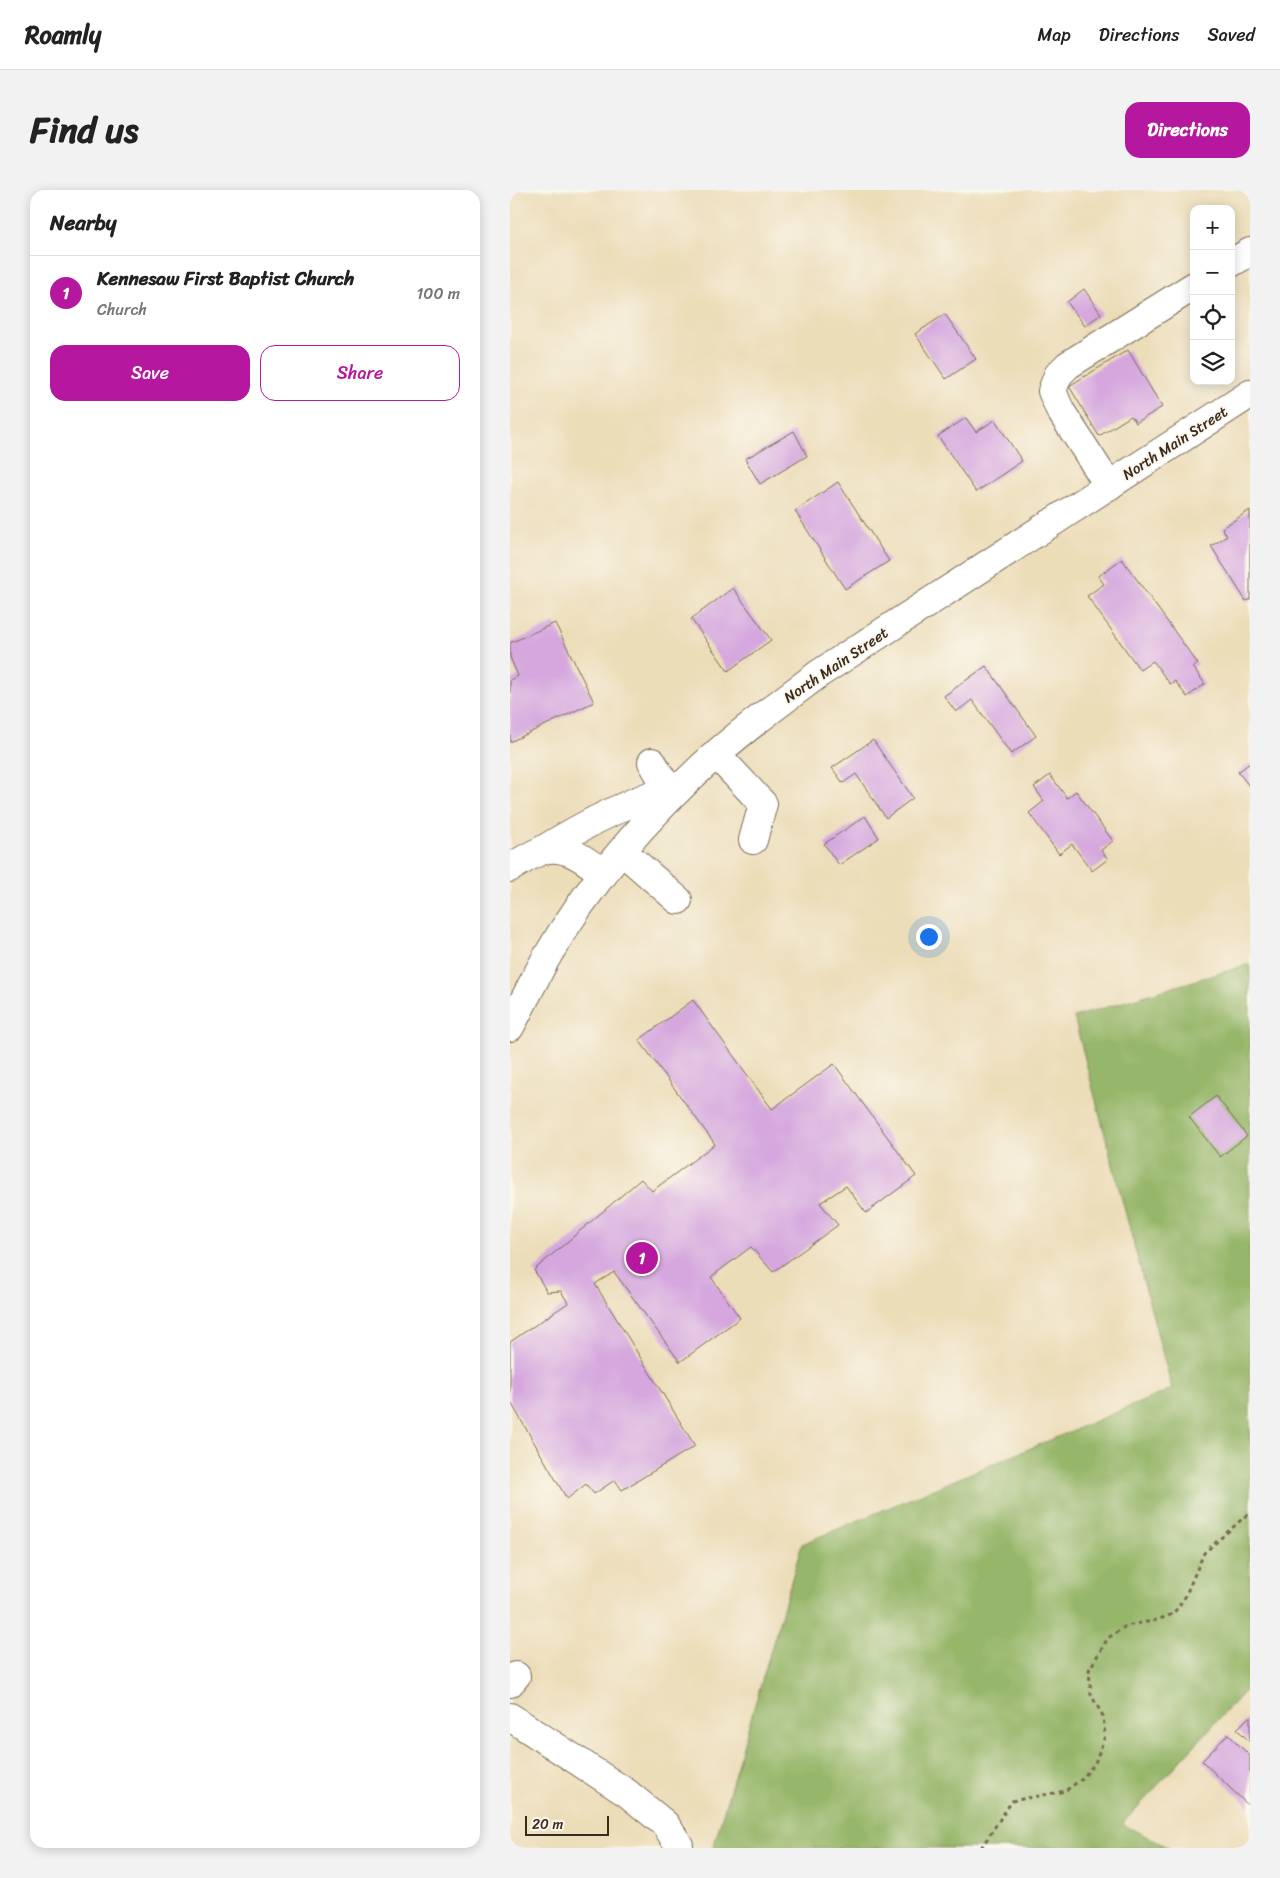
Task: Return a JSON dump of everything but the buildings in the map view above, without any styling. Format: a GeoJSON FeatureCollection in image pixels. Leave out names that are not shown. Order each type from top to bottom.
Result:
{"type":"FeatureCollection","features":[{"type":"Feature","properties":{"kind":"main road"},"geometry":{"type":"LineString","coordinates":[[1235,260],[1250,252]]}},
{"type":"Feature","properties":{"kind":"main road"},"geometry":{"type":"LineString","coordinates":[[1109,486],[1060,410],[1052,391],[1058,375],[1068,365],[1190,288]]}},
{"type":"Feature","properties":{"kind":"main road","name":"North Main Street"},"geometry":{"type":"LineString","coordinates":[[510,1027],[545,960],[604,874],[676,786],[769,710],[820,673],[1250,394]]}},
{"type":"Feature","properties":{"kind":"main road"},"geometry":{"type":"LineString","coordinates":[[716,754],[763,804],[752,840]]}},
{"type":"Feature","properties":{"kind":"main road"},"geometry":{"type":"LineString","coordinates":[[510,868],[609,812],[676,786],[652,762]]}},
{"type":"Feature","properties":{"kind":"main road"},"geometry":{"type":"LineString","coordinates":[[541,851],[551,849],[564,850],[585,860],[604,874]]}},
{"type":"Feature","properties":{"kind":"main road"},"geometry":{"type":"LineString","coordinates":[[622,851],[678,900]]}},
{"type":"Feature","properties":{"kind":"main road"},"geometry":{"type":"LineString","coordinates":[[510,1717],[566,1741],[665,1824],[679,1848]]}},
{"type":"Feature","properties":{"kind":"path"},"geometry":{"type":"LineString","coordinates":[[981,1848],[1012,1801],[1065,1791],[1082,1779],[1095,1763],[1105,1736],[1103,1716],[1091,1695],[1089,1670],[1108,1638],[1126,1626],[1157,1620],[1172,1614],[1185,1596],[1204,1553],[1250,1512]]}},
{"type":"Feature","properties":{"kind":"green space"},"geometry":{"type":"Polygon","coordinates":[[[1250,964],[1250,1685],[1122,1824],[1169,1848],[713,1848],[802,1544],[1172,1389],[1074,1017],[1250,964]]]}},
{"type":"Feature","properties":{"kind":"place","name":"Kennesaw First Baptist Church"},"geometry":{"type":"Point","coordinates":[642,1258]}}]}
